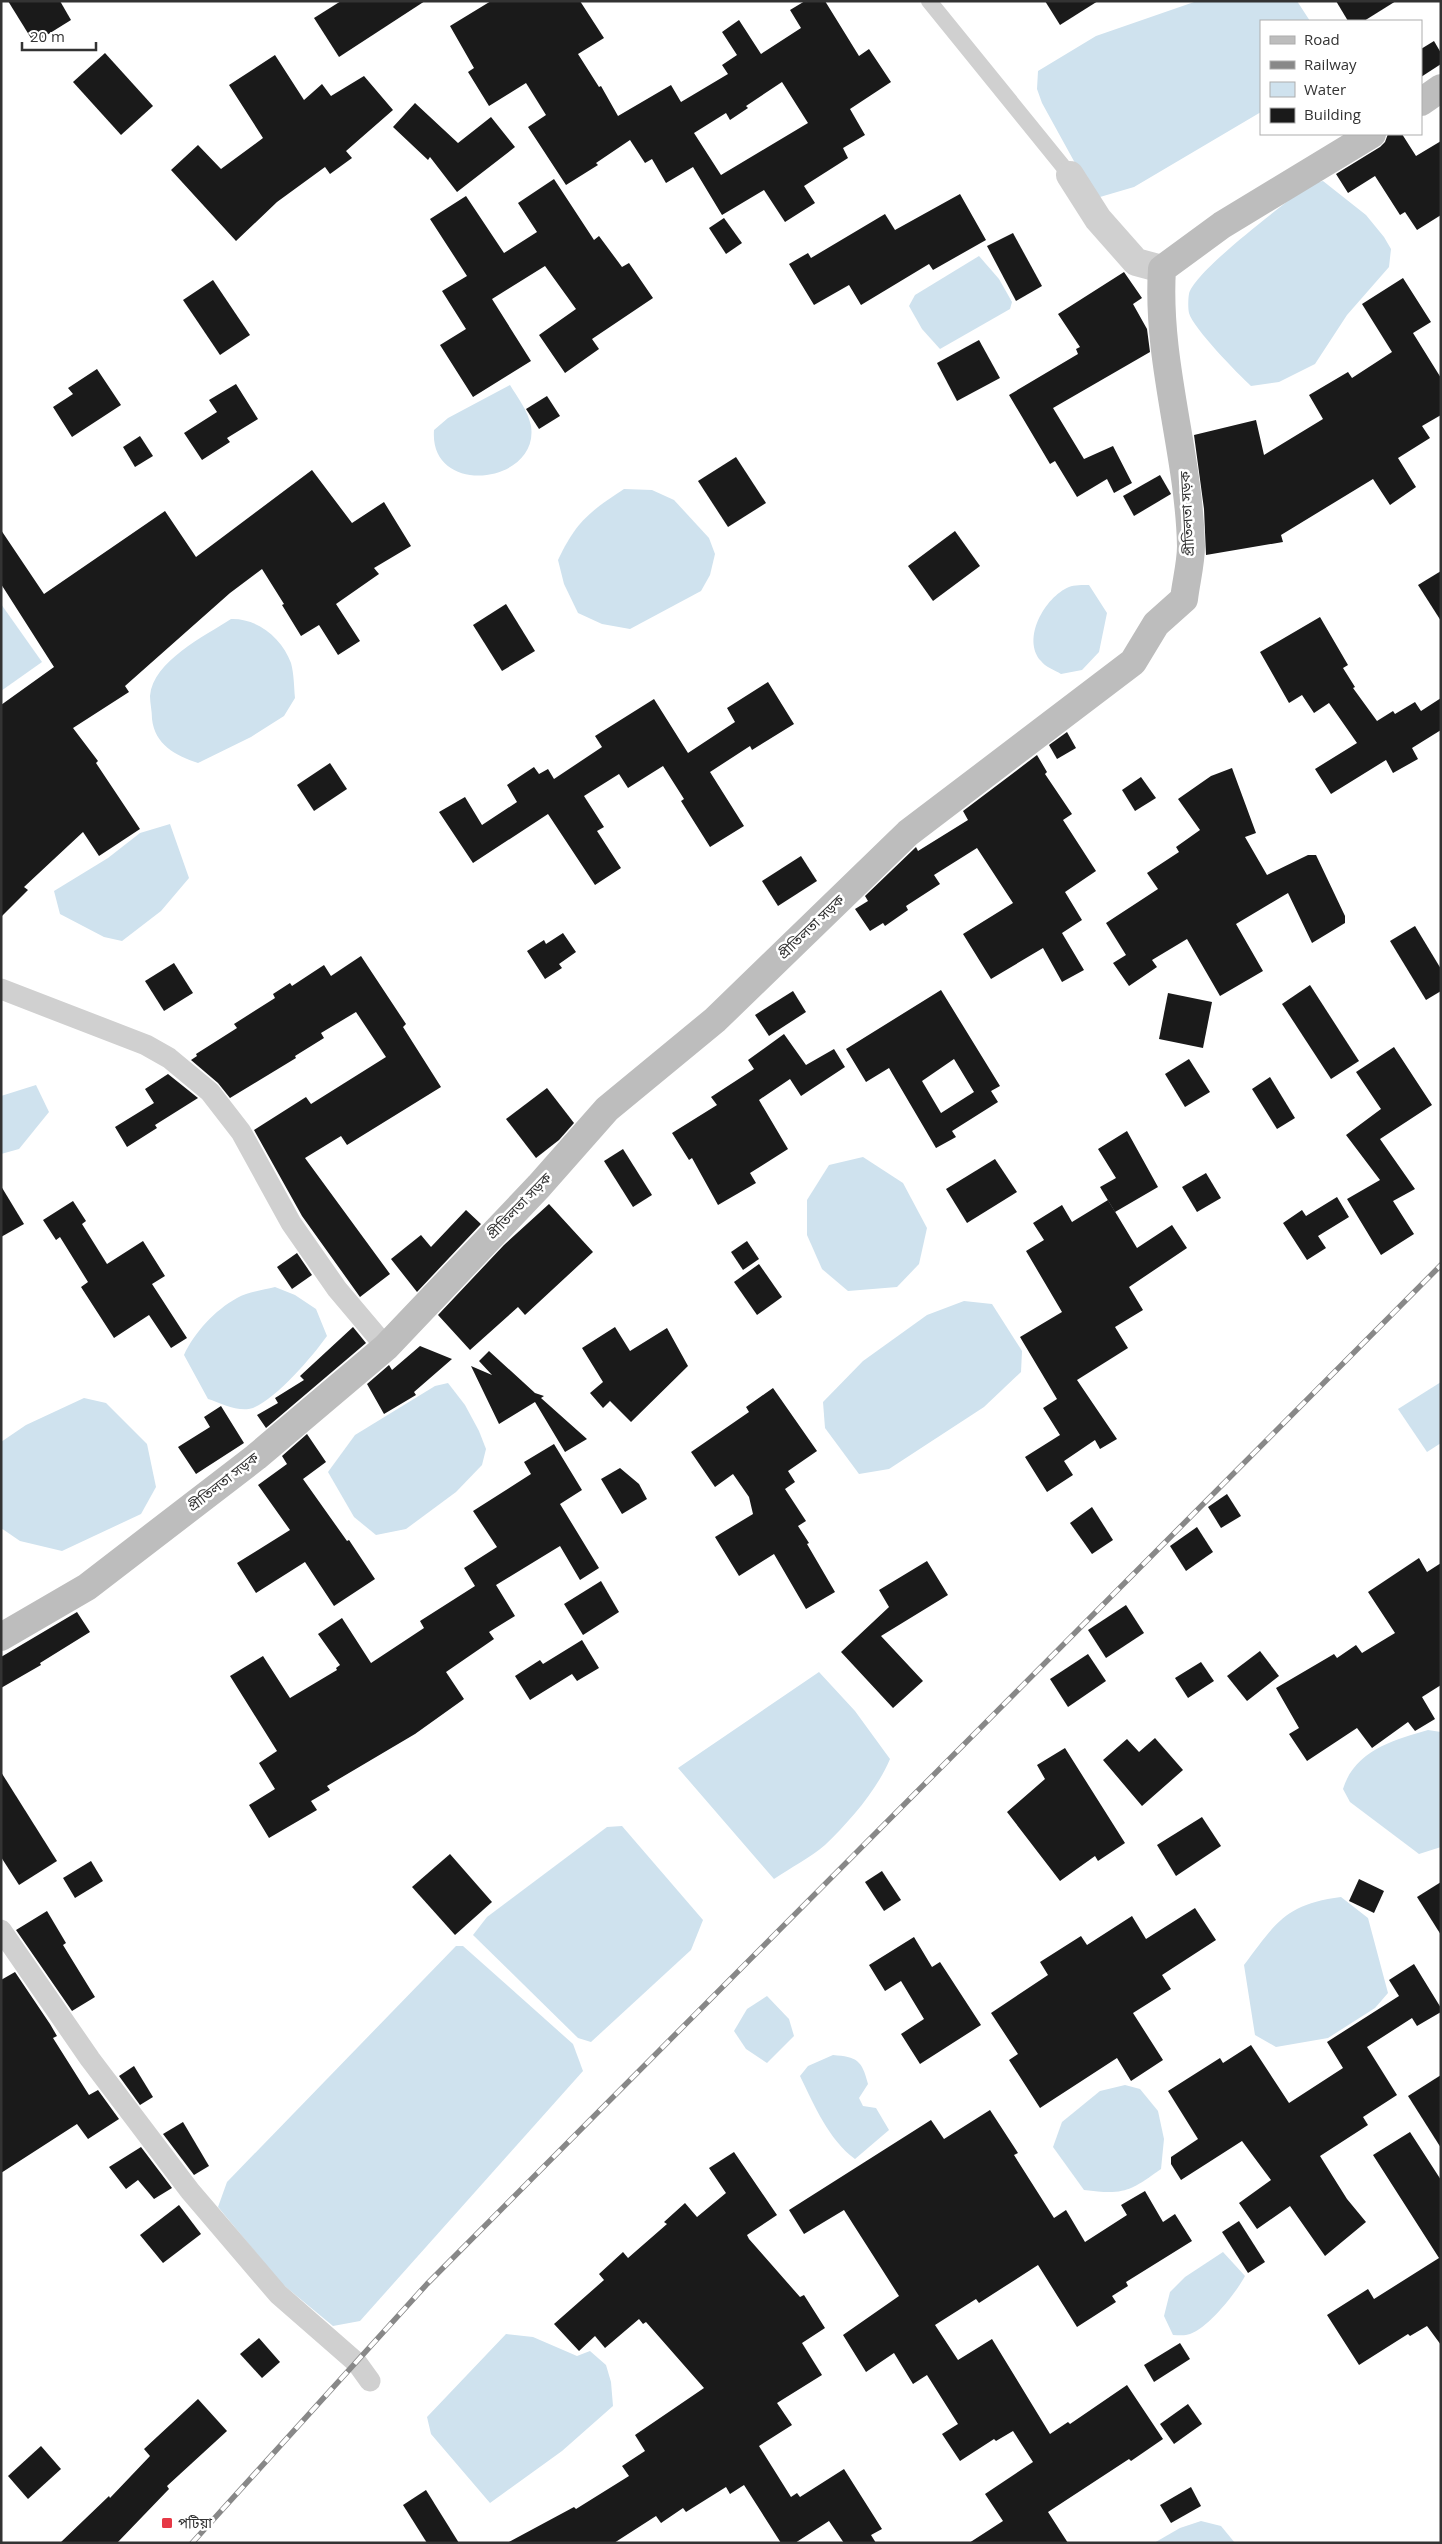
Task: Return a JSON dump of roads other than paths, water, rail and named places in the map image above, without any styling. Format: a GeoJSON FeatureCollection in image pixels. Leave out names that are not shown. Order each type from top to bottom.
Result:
{"type":"FeatureCollection","features":[{"type":"Feature","properties":{"kind":"main road"},"geometry":{"type":"LineString","coordinates":[[1422,101],[1441,88]]}},
{"type":"Feature","properties":{"kind":"main road"},"geometry":{"type":"LineString","coordinates":[[1162,269],[1222,225],[1370,135]]}},
{"type":"Feature","properties":{"kind":"main road","name":"প্রীতিলতা সড়ক"},"geometry":{"type":"LineString","coordinates":[[1,1637],[87,1587],[256,1457],[386,1347],[539,1186],[608,1109],[715,1020],[908,833],[1133,662],[1156,624],[1184,599],[1191,548],[1184,463],[1166,362],[1160,294],[1162,269]]}},
{"type":"Feature","properties":{"kind":"street"},"geometry":{"type":"LineString","coordinates":[[929,1],[1070,175],[1098,219],[1136,262],[1162,269]]}},
{"type":"Feature","properties":{"kind":"street"},"geometry":{"type":"LineString","coordinates":[[1,989],[146,1045],[170,1058],[210,1092],[241,1132],[296,1230],[337,1289],[386,1347]]}},
{"type":"Feature","properties":{"kind":"street"},"geometry":{"type":"LineString","coordinates":[[1,1930],[90,2059],[190,2191],[278,2294],[357,2363],[370,2381]]}},
{"type":"Feature","properties":{"kind":"water"},"geometry":{"type":"Polygon","coordinates":[[[1197,1],[1297,1],[1309,20],[1260,20],[1260,113],[1134,187],[1100,197],[1075,163],[1042,103],[1037,89],[1038,71],[1096,36],[1197,1]]]}},
{"type":"Feature","properties":{"kind":"water"},"geometry":{"type":"Polygon","coordinates":[[[1323,181],[1366,215],[1384,237],[1391,249],[1389,267],[1347,315],[1315,364],[1279,382],[1251,386],[1217,351],[1192,320],[1189,311],[1189,294],[1195,283],[1207,270],[1243,237],[1310,184],[1323,181]]]}},
{"type":"Feature","properties":{"kind":"water"},"geometry":{"type":"Polygon","coordinates":[[[979,256],[999,279],[1012,302],[1010,309],[940,349],[922,329],[909,306],[915,295],[979,256]]]}},
{"type":"Feature","properties":{"kind":"water"},"geometry":{"type":"Polygon","coordinates":[[[510,385],[525,410],[531,426],[529,446],[519,461],[503,471],[484,475],[465,474],[448,466],[437,452],[434,430],[448,418],[510,385]]]}},
{"type":"Feature","properties":{"kind":"water"},"geometry":{"type":"Polygon","coordinates":[[[624,489],[652,490],[674,500],[709,538],[715,554],[710,575],[701,591],[630,629],[602,624],[578,613],[564,584],[558,560],[571,536],[585,519],[601,504],[624,489]]]}},
{"type":"Feature","properties":{"kind":"water"},"geometry":{"type":"Polygon","coordinates":[[[1089,585],[1107,613],[1099,652],[1082,670],[1061,674],[1043,663],[1035,652],[1035,631],[1038,620],[1044,609],[1060,592],[1071,586],[1089,585]]]}},
{"type":"Feature","properties":{"kind":"water"},"geometry":{"type":"Polygon","coordinates":[[[1,604],[42,662],[1,691],[1,604]]]}},
{"type":"Feature","properties":{"kind":"water"},"geometry":{"type":"Polygon","coordinates":[[[231,619],[250,622],[259,626],[281,645],[291,663],[295,698],[284,716],[251,737],[198,763],[174,752],[157,736],[152,719],[150,696],[153,683],[170,661],[231,619]]]}},
{"type":"Feature","properties":{"kind":"water"},"geometry":{"type":"Polygon","coordinates":[[[170,824],[189,878],[161,911],[122,941],[104,937],[60,914],[54,891],[108,858],[140,833],[170,824]]]}},
{"type":"Feature","properties":{"kind":"water"},"geometry":{"type":"Polygon","coordinates":[[[36,1085],[49,1112],[19,1149],[1,1154],[1,1096],[36,1085]]]}},
{"type":"Feature","properties":{"kind":"water"},"geometry":{"type":"Polygon","coordinates":[[[863,1157],[903,1183],[927,1228],[919,1264],[897,1287],[848,1291],[822,1269],[807,1235],[807,1200],[829,1165],[863,1157]]]}},
{"type":"Feature","properties":{"kind":"water"},"geometry":{"type":"Polygon","coordinates":[[[275,1287],[295,1295],[316,1309],[327,1336],[283,1386],[253,1408],[236,1408],[208,1399],[184,1355],[193,1338],[221,1309],[237,1298],[275,1287]]]}},
{"type":"Feature","properties":{"kind":"water"},"geometry":{"type":"Polygon","coordinates":[[[964,1301],[992,1304],[1022,1351],[1021,1372],[984,1407],[889,1469],[859,1474],[825,1428],[823,1402],[863,1361],[927,1315],[964,1301]]]}},
{"type":"Feature","properties":{"kind":"water"},"geometry":{"type":"Polygon","coordinates":[[[1441,1382],[1441,1443],[1427,1452],[1398,1409],[1441,1382]]]}},
{"type":"Feature","properties":{"kind":"water"},"geometry":{"type":"Polygon","coordinates":[[[448,1383],[465,1405],[479,1431],[486,1449],[482,1465],[456,1492],[406,1529],[376,1535],[354,1517],[328,1472],[355,1435],[435,1386],[448,1383]]]}},
{"type":"Feature","properties":{"kind":"water"},"geometry":{"type":"Polygon","coordinates":[[[84,1398],[106,1403],[147,1444],[156,1487],[141,1514],[62,1551],[20,1541],[1,1528],[1,1442],[26,1425],[84,1398]]]}},
{"type":"Feature","properties":{"kind":"water"},"geometry":{"type":"Polygon","coordinates":[[[819,1672],[855,1711],[890,1759],[870,1794],[834,1836],[813,1854],[774,1879],[678,1768],[819,1672]]]}},
{"type":"Feature","properties":{"kind":"water"},"geometry":{"type":"Polygon","coordinates":[[[1428,1730],[1441,1732],[1441,1847],[1419,1854],[1350,1802],[1343,1789],[1349,1776],[1366,1756],[1389,1743],[1428,1730]]]}},
{"type":"Feature","properties":{"kind":"water"},"geometry":{"type":"Polygon","coordinates":[[[622,1826],[703,1920],[691,1950],[591,2042],[578,2038],[473,1935],[487,1917],[607,1827],[622,1826]]]}},
{"type":"Feature","properties":{"kind":"water"},"geometry":{"type":"Polygon","coordinates":[[[1341,1897],[1368,1918],[1388,1993],[1375,2008],[1328,2038],[1276,2047],[1255,2035],[1244,1965],[1264,1938],[1283,1918],[1307,1905],[1341,1897]]]}},
{"type":"Feature","properties":{"kind":"water"},"geometry":{"type":"Polygon","coordinates":[[[456,1946],[463,1946],[573,2044],[583,2071],[360,2321],[333,2326],[281,2283],[218,2207],[227,2182],[456,1946]]]}},
{"type":"Feature","properties":{"kind":"water"},"geometry":{"type":"Polygon","coordinates":[[[767,1996],[789,2019],[794,2036],[767,2063],[746,2049],[734,2031],[747,2009],[767,1996]]]}},
{"type":"Feature","properties":{"kind":"water"},"geometry":{"type":"Polygon","coordinates":[[[833,2055],[848,2057],[861,2065],[868,2084],[859,2098],[863,2106],[876,2108],[889,2130],[855,2159],[837,2142],[830,2132],[800,2076],[808,2066],[833,2055]]]}},
{"type":"Feature","properties":{"kind":"water"},"geometry":{"type":"Polygon","coordinates":[[[1125,2085],[1140,2089],[1158,2111],[1164,2139],[1161,2169],[1141,2183],[1125,2190],[1108,2192],[1084,2190],[1053,2147],[1062,2122],[1100,2091],[1125,2085]]]}},
{"type":"Feature","properties":{"kind":"water"},"geometry":{"type":"Polygon","coordinates":[[[1223,2252],[1245,2276],[1241,2283],[1221,2309],[1205,2325],[1190,2334],[1173,2335],[1164,2316],[1170,2292],[1185,2277],[1223,2252]]]}},
{"type":"Feature","properties":{"kind":"water"},"geometry":{"type":"Polygon","coordinates":[[[506,2334],[533,2337],[577,2356],[590,2351],[606,2365],[611,2382],[613,2406],[562,2451],[490,2503],[431,2434],[427,2417],[506,2334]]]}},
{"type":"Feature","properties":{"kind":"water"},"geometry":{"type":"Polygon","coordinates":[[[1201,2521],[1221,2526],[1235,2543],[1154,2543],[1180,2528],[1201,2521]]]}},
{"type":"Feature","properties":{"kind":"railway"},"geometry":{"type":"LineString","coordinates":[[192,2543],[427,2284],[1441,1265]]}},
{"type":"Feature","properties":{"kind":"place","name":"পটিয়া"},"geometry":{"type":"Point","coordinates":[167,2523]}}]}
